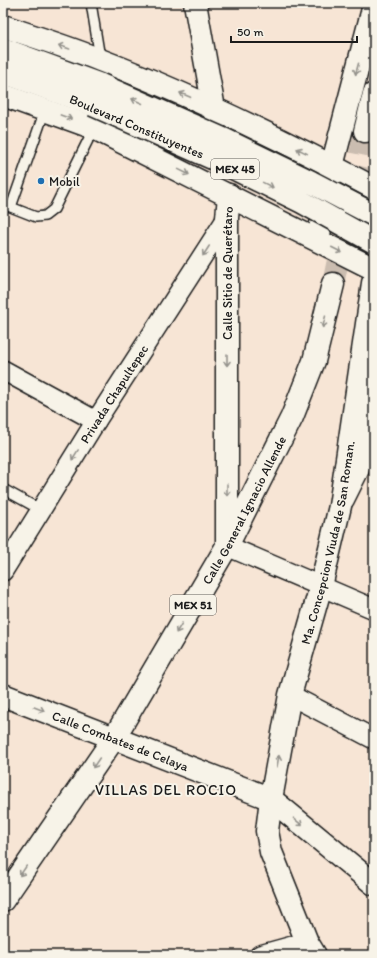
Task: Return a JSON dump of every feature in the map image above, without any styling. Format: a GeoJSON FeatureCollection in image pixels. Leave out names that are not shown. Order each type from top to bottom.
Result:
{"type":"FeatureCollection","features":[{"type":"Feature","properties":{"kind":"main road","name":"Calle Sitio de Querétaro"},"geometry":{"type":"LineString","coordinates":[[195,3],[229,195],[227,218],[227,546]]}},
{"type":"Feature","properties":{"kind":"main road"},"geometry":{"type":"LineString","coordinates":[[318,240],[332,166],[374,4]]}},
{"type":"Feature","properties":{"kind":"main road"},"geometry":{"type":"LineString","coordinates":[[3,26],[100,60],[214,108],[374,188]]}},
{"type":"Feature","properties":{"kind":"main road","name":"Boulevard Constituyentes"},"geometry":{"type":"LineString","coordinates":[[3,49],[101,85],[223,139],[374,215]]}},
{"type":"Feature","properties":{"kind":"main road","name":"Boulevard Constituyentes"},"geometry":{"type":"LineString","coordinates":[[3,72],[93,105],[219,161],[302,202],[374,242]]}},
{"type":"Feature","properties":{"kind":"main road"},"geometry":{"type":"LineString","coordinates":[[365,131],[374,94]]}},
{"type":"Feature","properties":{"kind":"main road"},"geometry":{"type":"LineString","coordinates":[[3,95],[94,128],[318,240],[374,276]]}},
{"type":"Feature","properties":{"kind":"main road","name":"Ma. Concepcion Viuda de San Roman."},"geometry":{"type":"LineString","coordinates":[[311,948],[270,852],[267,831],[271,799],[290,695],[321,586],[340,506],[374,276]]}},
{"type":"Feature","properties":{"kind":"main road","name":"Calle General Ignacio Allende"},"geometry":{"type":"LineString","coordinates":[[3,900],[114,738],[227,546],[292,417],[314,361],[333,284]]}},
{"type":"Feature","properties":{"kind":"main road"},"geometry":{"type":"LineString","coordinates":[[340,506],[358,469],[374,362]]}},
{"type":"Feature","properties":{"kind":"main road","name":"Calle Combates de Celaya"},"geometry":{"type":"LineString","coordinates":[[3,695],[271,799],[374,884]]}},
{"type":"Feature","properties":{"kind":"street","name":"Privada Chapultepec"},"geometry":{"type":"LineString","coordinates":[[3,571],[8,551],[41,510],[96,421],[227,218]]}},
{"type":"Feature","properties":{"kind":"street"},"geometry":{"type":"LineString","coordinates":[[3,370],[96,421]]}},
{"type":"Feature","properties":{"kind":"street"},"geometry":{"type":"LineString","coordinates":[[227,546],[374,609]]}},
{"type":"Feature","properties":{"kind":"street"},"geometry":{"type":"LineString","coordinates":[[290,695],[374,739]]}},
{"type":"Feature","properties":{"kind":"street"},"geometry":{"type":"LineString","coordinates":[[260,955],[311,948]]}},
{"type":"Feature","properties":{"kind":"lane"},"geometry":{"type":"LineString","coordinates":[[91,3],[100,60]]}},
{"type":"Feature","properties":{"kind":"lane"},"geometry":{"type":"LineString","coordinates":[[45,110],[7,206],[36,217],[45,216],[54,209],[94,128]]}},
{"type":"Feature","properties":{"kind":"lane"},"geometry":{"type":"LineString","coordinates":[[3,490],[41,510]]}},
{"type":"Feature","properties":{"kind":"tunnel"},"geometry":{"type":"LineString","coordinates":[[333,284],[365,131]]}},
{"type":"Feature","properties":{"kind":"tunnel"},"geometry":{"type":"LineString","coordinates":[[373,283],[374,223]]}},
{"type":"Feature","properties":{"kind":"place","name":"Mobil"},"geometry":{"type":"Point","coordinates":[41,181]}},
{"type":"Feature","properties":{"kind":"district","name":"VILLAS DEL ROCIO"},"geometry":{"type":"Point","coordinates":[166,790]}}]}
